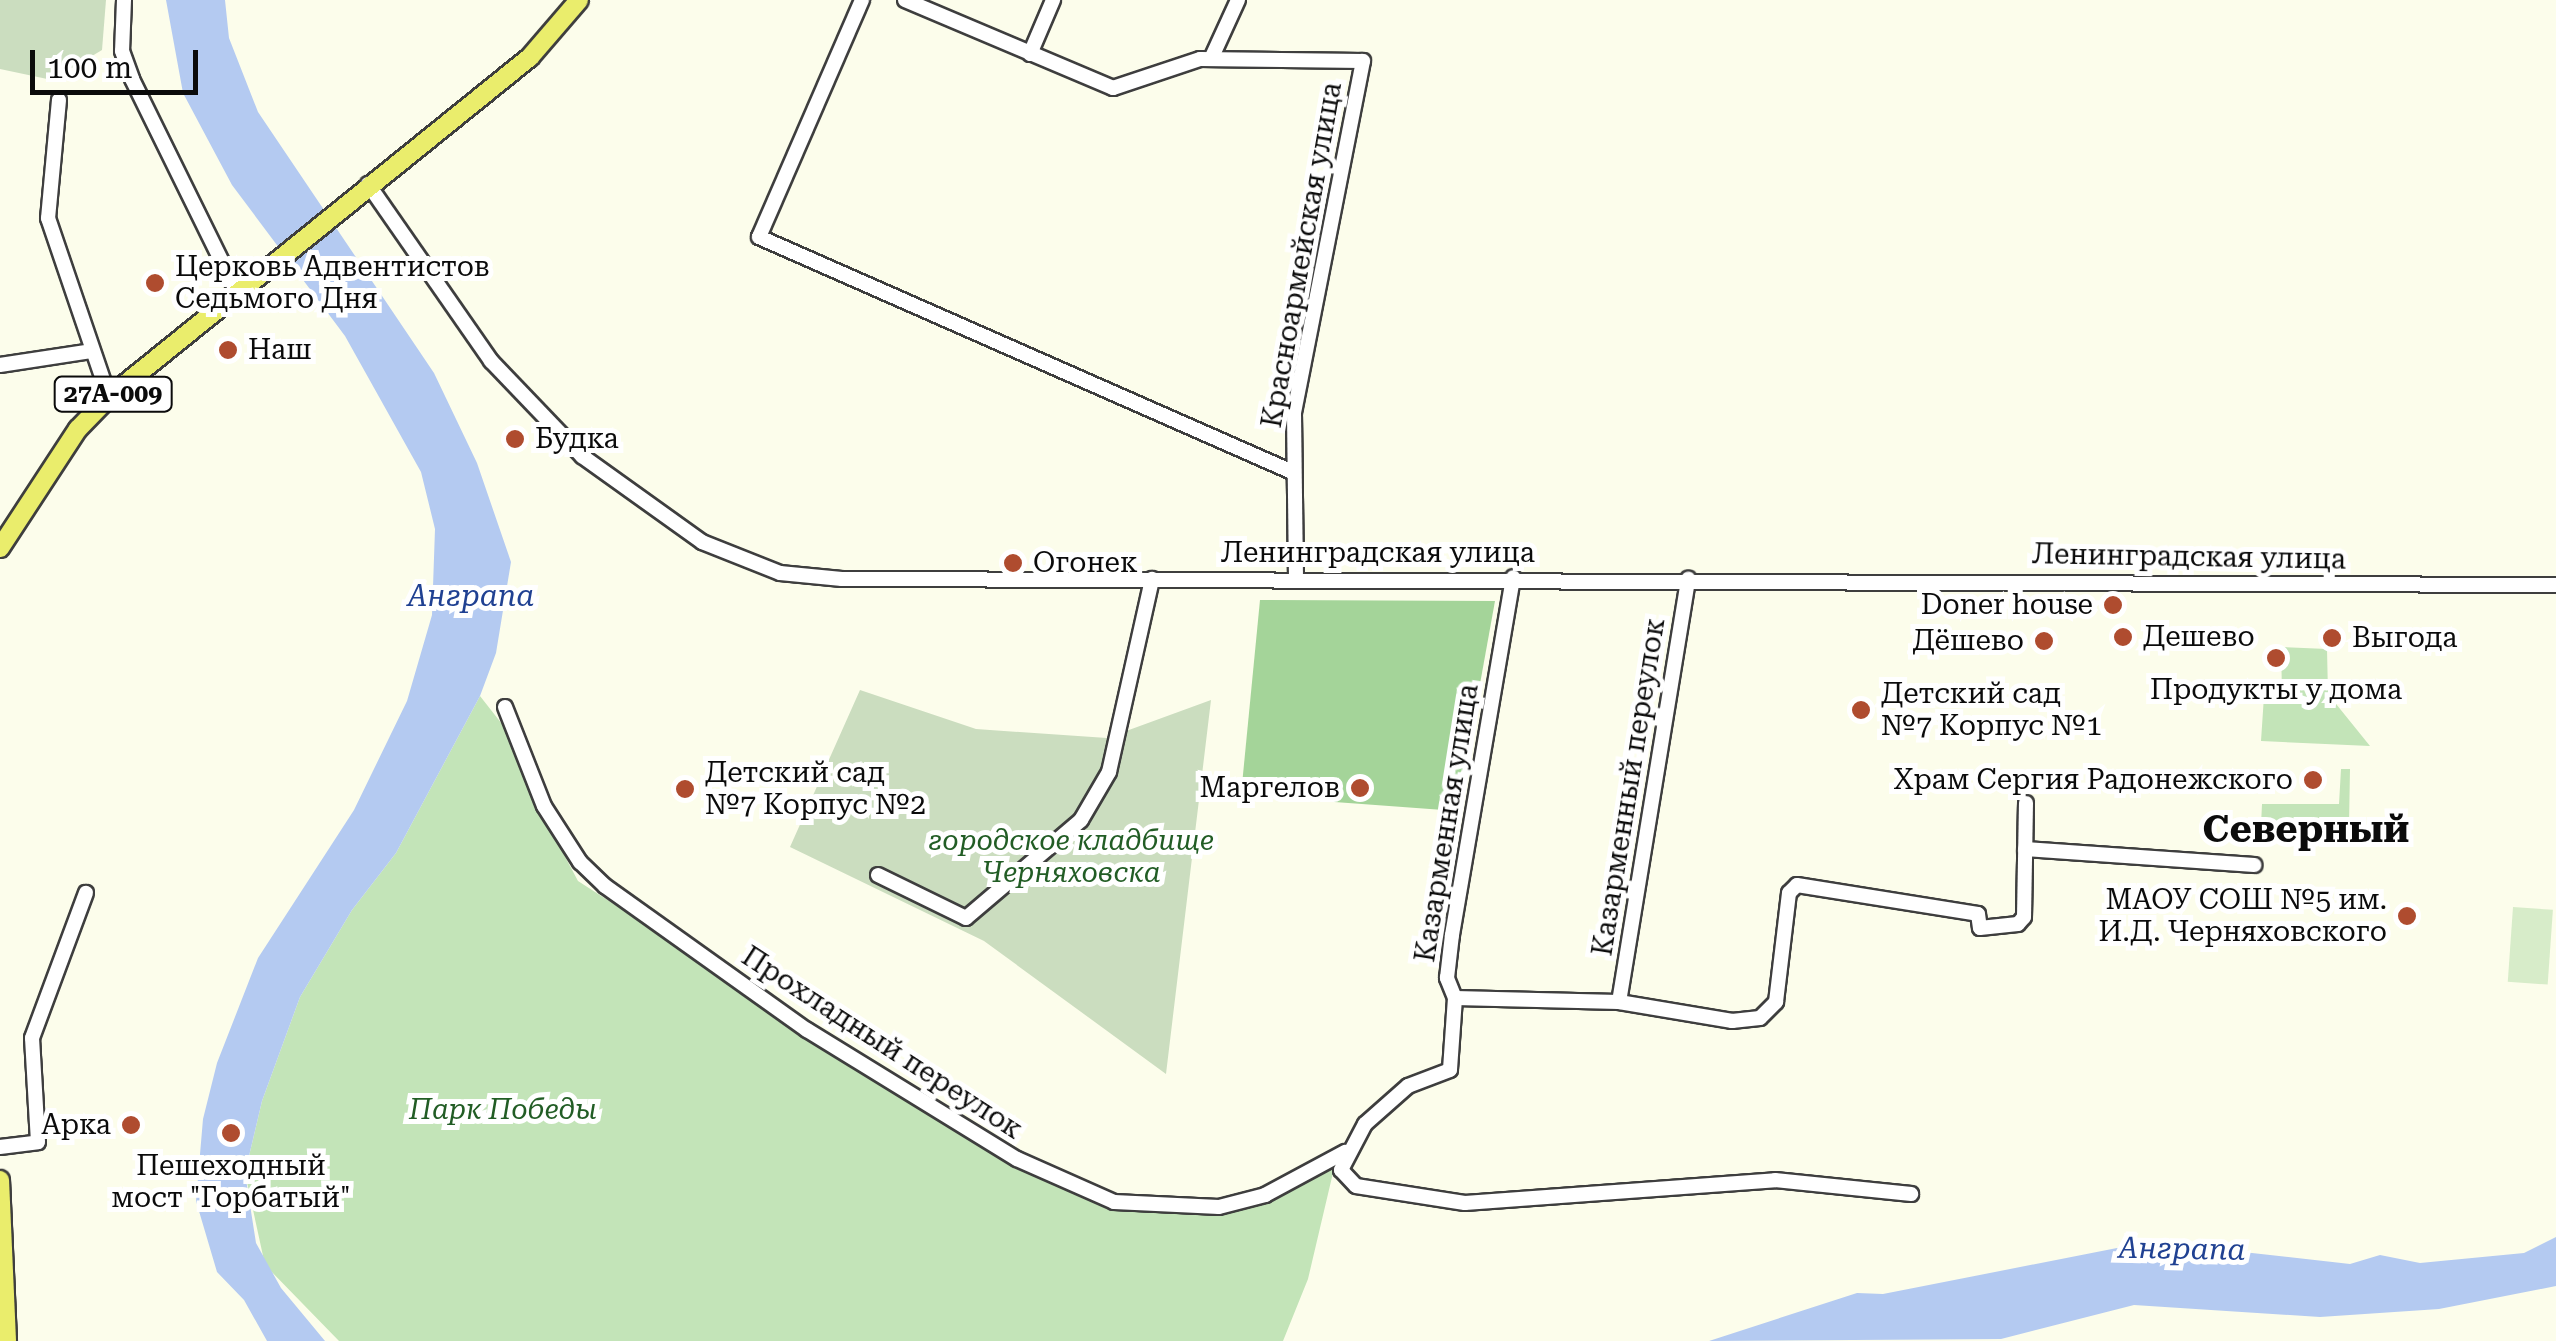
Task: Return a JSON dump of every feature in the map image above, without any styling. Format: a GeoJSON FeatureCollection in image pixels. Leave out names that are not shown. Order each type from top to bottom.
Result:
{"type":"FeatureCollection","features":[{"type":"Feature","properties":{"kind":"main road","name":"27А-009"},"geometry":{"type":"LineString","coordinates":[[0,548],[78,429],[109,397],[140,378],[261,272],[530,57],[579,0]]}},
{"type":"Feature","properties":{"kind":"main road"},"geometry":{"type":"LineString","coordinates":[[0,1180],[7,1341]]}},
{"type":"Feature","properties":{"kind":"street"},"geometry":{"type":"LineString","coordinates":[[124,0],[122,52],[132,80],[237,292]]}},
{"type":"Feature","properties":{"kind":"street"},"geometry":{"type":"LineString","coordinates":[[862,0],[759,237],[1290,471]]}},
{"type":"Feature","properties":{"kind":"street"},"geometry":{"type":"LineString","coordinates":[[905,0],[1120,89],[1211,58],[1238,0]]}},
{"type":"Feature","properties":{"kind":"street"},"geometry":{"type":"LineString","coordinates":[[1030,54],[1053,0]]}},
{"type":"Feature","properties":{"kind":"street","name":"Красноармейская улица"},"geometry":{"type":"LineString","coordinates":[[1211,58],[1364,61],[1303,360],[1290,471],[1296,578]]}},
{"type":"Feature","properties":{"kind":"street"},"geometry":{"type":"LineString","coordinates":[[59,100],[48,218],[109,397]]}},
{"type":"Feature","properties":{"kind":"street","name":"Ленинградская улица"},"geometry":{"type":"LineString","coordinates":[[368,184],[491,361],[582,456],[702,542],[780,573],[842,579],[1513,577],[2556,585]]}},
{"type":"Feature","properties":{"kind":"street"},"geometry":{"type":"LineString","coordinates":[[0,365],[92,351]]}},
{"type":"Feature","properties":{"kind":"street","name":"Казарменная улица"},"geometry":{"type":"LineString","coordinates":[[1513,577],[1450,948],[1447,985],[1454,998],[1619,1002],[1732,1021],[1769,1012],[1778,990],[1788,892],[1796,885],[1978,914],[1980,928],[2007,927],[2024,917],[2025,849]]}},
{"type":"Feature","properties":{"kind":"street"},"geometry":{"type":"LineString","coordinates":[[878,875],[966,918],[1080,820],[1108,772],[1152,579]]}},
{"type":"Feature","properties":{"kind":"street","name":"Казарменный переулок"},"geometry":{"type":"LineString","coordinates":[[1619,1002],[1688,579]]}},
{"type":"Feature","properties":{"kind":"street","name":"Прохладный переулок"},"geometry":{"type":"LineString","coordinates":[[504,707],[544,806],[580,862],[606,886],[807,1030],[1018,1159],[1114,1202],[1219,1207],[1265,1195],[1345,1152]]}},
{"type":"Feature","properties":{"kind":"street"},"geometry":{"type":"LineString","coordinates":[[2026,802],[2025,849],[2254,865]]}},
{"type":"Feature","properties":{"kind":"street"},"geometry":{"type":"LineString","coordinates":[[0,1147],[38,1142],[32,1038],[86,893]]}},
{"type":"Feature","properties":{"kind":"street"},"geometry":{"type":"LineString","coordinates":[[1454,998],[1450,1070],[1408,1086],[1365,1124],[1345,1152],[1341,1170],[1356,1186],[1465,1203],[1775,1180],[1911,1194]]}},
{"type":"Feature","properties":{"kind":"green space"},"geometry":{"type":"Polygon","coordinates":[[[0,0],[106,0],[102,50],[52,80],[0,69],[0,0]]]}},
{"type":"Feature","properties":{"kind":"green space"},"geometry":{"type":"Polygon","coordinates":[[[1260,600],[1495,601],[1457,811],[1241,795],[1260,600]]]}},
{"type":"Feature","properties":{"kind":"green space"},"geometry":{"type":"Polygon","coordinates":[[[2281,647],[2327,649],[2328,694],[2370,746],[2261,741],[2264,696],[2282,693],[2281,647]]]}},
{"type":"Feature","properties":{"kind":"green space","name":"городское кладбище Черняховска"},"geometry":{"type":"Polygon","coordinates":[[[860,690],[976,729],[1107,738],[1211,700],[1166,1074],[984,941],[790,847],[860,690]]]}},
{"type":"Feature","properties":{"kind":"green space","name":"Парк Победы"},"geometry":{"type":"Polygon","coordinates":[[[480,696],[509,733],[530,791],[578,881],[1026,1170],[1117,1211],[1210,1214],[1270,1196],[1336,1160],[1308,1279],[1283,1341],[339,1341],[265,1265],[245,1173],[262,1101],[300,997],[352,910],[396,853],[480,696]]]}},
{"type":"Feature","properties":{"kind":"green space"},"geometry":{"type":"Polygon","coordinates":[[[2341,769],[2350,769],[2349,825],[2261,825],[2262,804],[2339,804],[2341,769]]]}},
{"type":"Feature","properties":{"kind":"green space"},"geometry":{"type":"Polygon","coordinates":[[[2513,907],[2553,910],[2548,985],[2508,982],[2513,907]]]}},
{"type":"Feature","properties":{"kind":"water","name":"Анграпа"},"geometry":{"type":"Polygon","coordinates":[[[166,0],[225,0],[229,38],[258,112],[434,373],[477,463],[511,562],[496,653],[480,696],[396,853],[352,910],[300,997],[262,1101],[245,1173],[256,1243],[281,1288],[325,1341],[267,1341],[244,1300],[217,1272],[196,1201],[203,1119],[217,1063],[258,958],[354,810],[407,701],[432,615],[435,529],[421,472],[345,336],[232,185],[183,93],[166,0]]]}},
{"type":"Feature","properties":{"kind":"water","name":"Анграпа"},"geometry":{"type":"Polygon","coordinates":[[[2556,1237],[2556,1286],[2439,1309],[2320,1317],[2134,1305],[2001,1339],[1709,1341],[1857,1293],[1883,1294],[2117,1248],[2189,1246],[2350,1264],[2380,1255],[2420,1263],[2524,1253],[2556,1237]]]}},
{"type":"Feature","properties":{"kind":"place","name":"Церковь Адвентистов Седьмого Дня"},"geometry":{"type":"Point","coordinates":[155,283]}},
{"type":"Feature","properties":{"kind":"place","name":"Наш"},"geometry":{"type":"Point","coordinates":[228,350]}},
{"type":"Feature","properties":{"kind":"place","name":"Будка"},"geometry":{"type":"Point","coordinates":[515,439]}},
{"type":"Feature","properties":{"kind":"place","name":"Огонек"},"geometry":{"type":"Point","coordinates":[1013,563]}},
{"type":"Feature","properties":{"kind":"place","name":"Doner house"},"geometry":{"type":"Point","coordinates":[2113,605]}},
{"type":"Feature","properties":{"kind":"place","name":"Дешево"},"geometry":{"type":"Point","coordinates":[2123,637]}},
{"type":"Feature","properties":{"kind":"place","name":"Выгода"},"geometry":{"type":"Point","coordinates":[2332,638]}},
{"type":"Feature","properties":{"kind":"place","name":"Дёшево"},"geometry":{"type":"Point","coordinates":[2044,641]}},
{"type":"Feature","properties":{"kind":"place","name":"Продукты у дома"},"geometry":{"type":"Point","coordinates":[2276,658]}},
{"type":"Feature","properties":{"kind":"place","name":"Детский сад №7 Корпус №1"},"geometry":{"type":"Point","coordinates":[1861,710]}},
{"type":"Feature","properties":{"kind":"place","name":"Храм Сергия Радонежского"},"geometry":{"type":"Point","coordinates":[2313,780]}},
{"type":"Feature","properties":{"kind":"place","name":"Маргелов"},"geometry":{"type":"Point","coordinates":[1360,788]}},
{"type":"Feature","properties":{"kind":"place","name":"Детский сад №7 Корпус №2"},"geometry":{"type":"Point","coordinates":[685,789]}},
{"type":"Feature","properties":{"kind":"place","name":"МАОУ СОШ №5 им. И.Д. Черняховского"},"geometry":{"type":"Point","coordinates":[2407,916]}},
{"type":"Feature","properties":{"kind":"place","name":"Арка"},"geometry":{"type":"Point","coordinates":[131,1125]}},
{"type":"Feature","properties":{"kind":"place","name":"Пешеходный мост \"Горбатый\""},"geometry":{"type":"Point","coordinates":[231,1133]}},
{"type":"Feature","properties":{"kind":"district","name":"Северный"},"geometry":{"type":"Point","coordinates":[2306,830]}}]}
